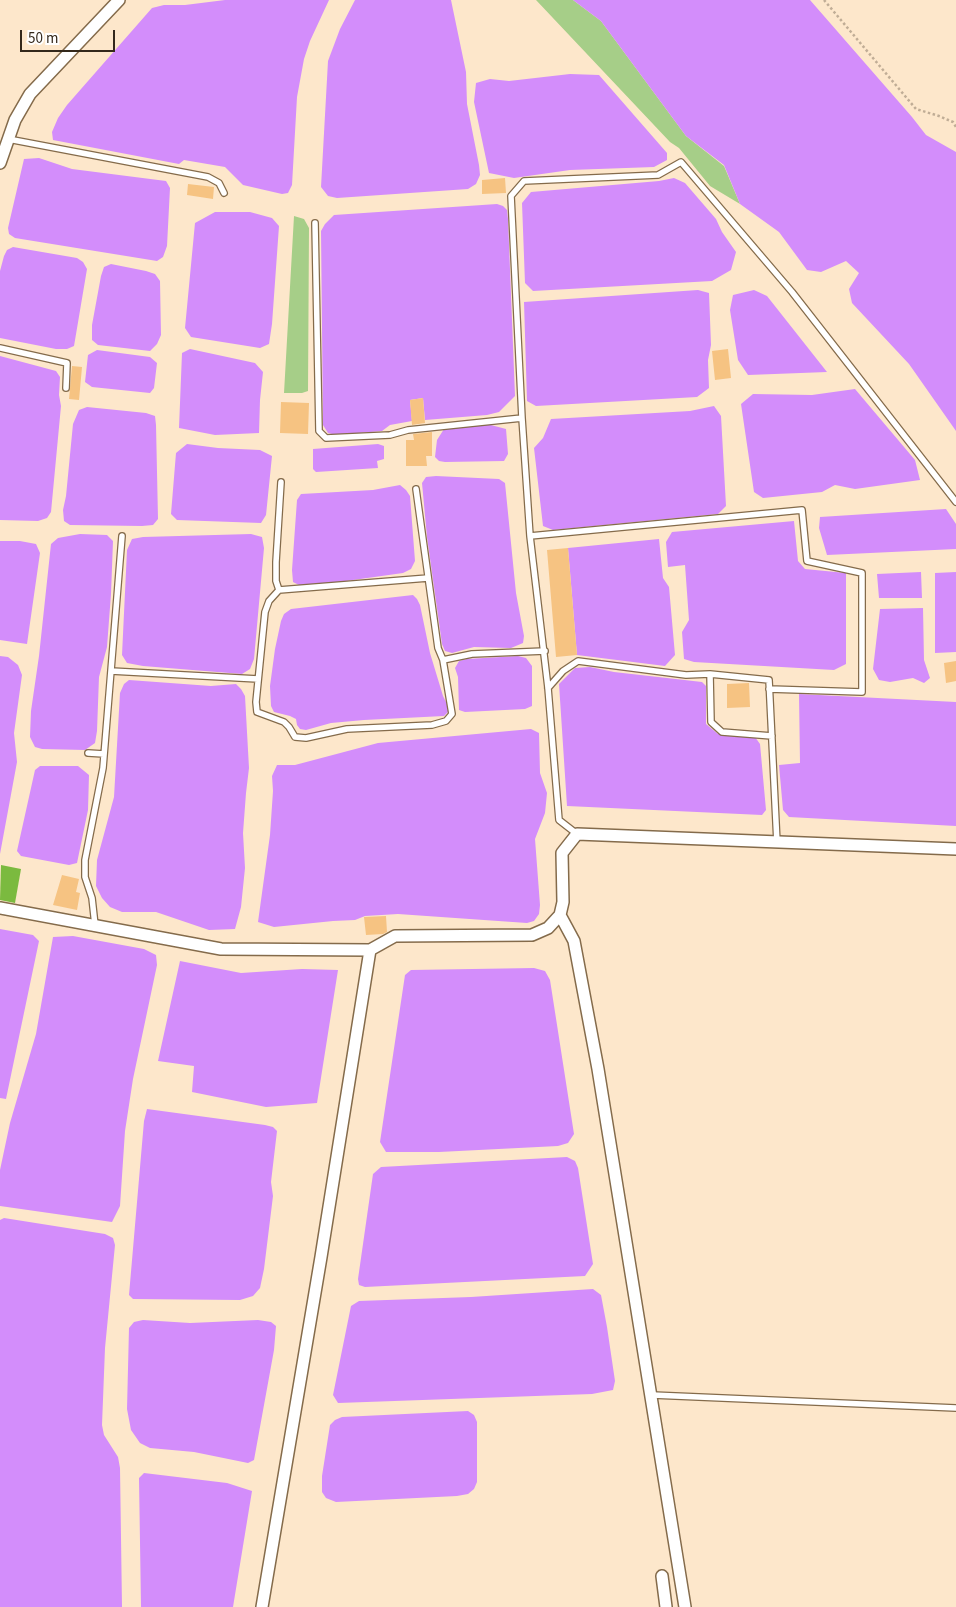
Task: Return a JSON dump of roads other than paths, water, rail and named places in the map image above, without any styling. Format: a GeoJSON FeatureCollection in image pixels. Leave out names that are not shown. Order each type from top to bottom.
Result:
{"type":"FeatureCollection","features":[{"type":"Feature","properties":{"kind":"street"},"geometry":{"type":"LineString","coordinates":[[0,163],[15,120],[30,94],[119,0]]}},
{"type":"Feature","properties":{"kind":"street"},"geometry":{"type":"LineString","coordinates":[[0,908],[222,950],[370,950],[395,936],[532,935],[548,928],[560,915],[563,902],[562,853],[578,834],[956,849]]}},
{"type":"Feature","properties":{"kind":"street"},"geometry":{"type":"LineString","coordinates":[[560,915],[574,941],[598,1068],[685,1607]]}},
{"type":"Feature","properties":{"kind":"street"},"geometry":{"type":"LineString","coordinates":[[262,1607],[322,1257],[370,950]]}},
{"type":"Feature","properties":{"kind":"street"},"geometry":{"type":"LineString","coordinates":[[662,1576],[666,1607]]}},
{"type":"Feature","properties":{"kind":"lane"},"geometry":{"type":"LineString","coordinates":[[8,139],[208,177],[219,183],[224,193]]}},
{"type":"Feature","properties":{"kind":"lane"},"geometry":{"type":"LineString","coordinates":[[578,834],[559,820],[548,688],[530,536],[511,196],[524,181],[658,175],[681,162],[792,292],[956,502]]}},
{"type":"Feature","properties":{"kind":"lane"},"geometry":{"type":"LineString","coordinates":[[315,223],[319,431],[326,438],[390,435],[408,430],[522,418]]}},
{"type":"Feature","properties":{"kind":"lane"},"geometry":{"type":"LineString","coordinates":[[0,348],[67,363],[66,388]]}},
{"type":"Feature","properties":{"kind":"lane"},"geometry":{"type":"LineString","coordinates":[[279,590],[276,581],[276,562],[282,482]]}},
{"type":"Feature","properties":{"kind":"lane"},"geometry":{"type":"LineString","coordinates":[[416,489],[438,648],[443,660],[452,714],[446,722],[432,725],[347,729],[306,738],[295,737],[284,722],[257,712],[256,702],[265,612],[269,601],[279,590],[428,578]]}},
{"type":"Feature","properties":{"kind":"lane"},"geometry":{"type":"LineString","coordinates":[[530,536],[802,510],[806,561],[862,573],[862,692],[769,689]]}},
{"type":"Feature","properties":{"kind":"lane"},"geometry":{"type":"LineString","coordinates":[[95,925],[92,898],[84,877],[85,860],[99,793],[104,754],[122,536]]}},
{"type":"Feature","properties":{"kind":"lane"},"geometry":{"type":"LineString","coordinates":[[443,660],[472,654],[544,651]]}},
{"type":"Feature","properties":{"kind":"lane"},"geometry":{"type":"LineString","coordinates":[[548,688],[563,671],[578,662],[686,675],[710,674],[769,680],[777,843]]}},
{"type":"Feature","properties":{"kind":"lane"},"geometry":{"type":"LineString","coordinates":[[111,670],[258,679]]}},
{"type":"Feature","properties":{"kind":"lane"},"geometry":{"type":"LineString","coordinates":[[710,674],[711,722],[722,732],[772,736]]}},
{"type":"Feature","properties":{"kind":"lane"},"geometry":{"type":"LineString","coordinates":[[88,753],[104,754]]}},
{"type":"Feature","properties":{"kind":"lane"},"geometry":{"type":"LineString","coordinates":[[652,1395],[956,1408]]}}]}
